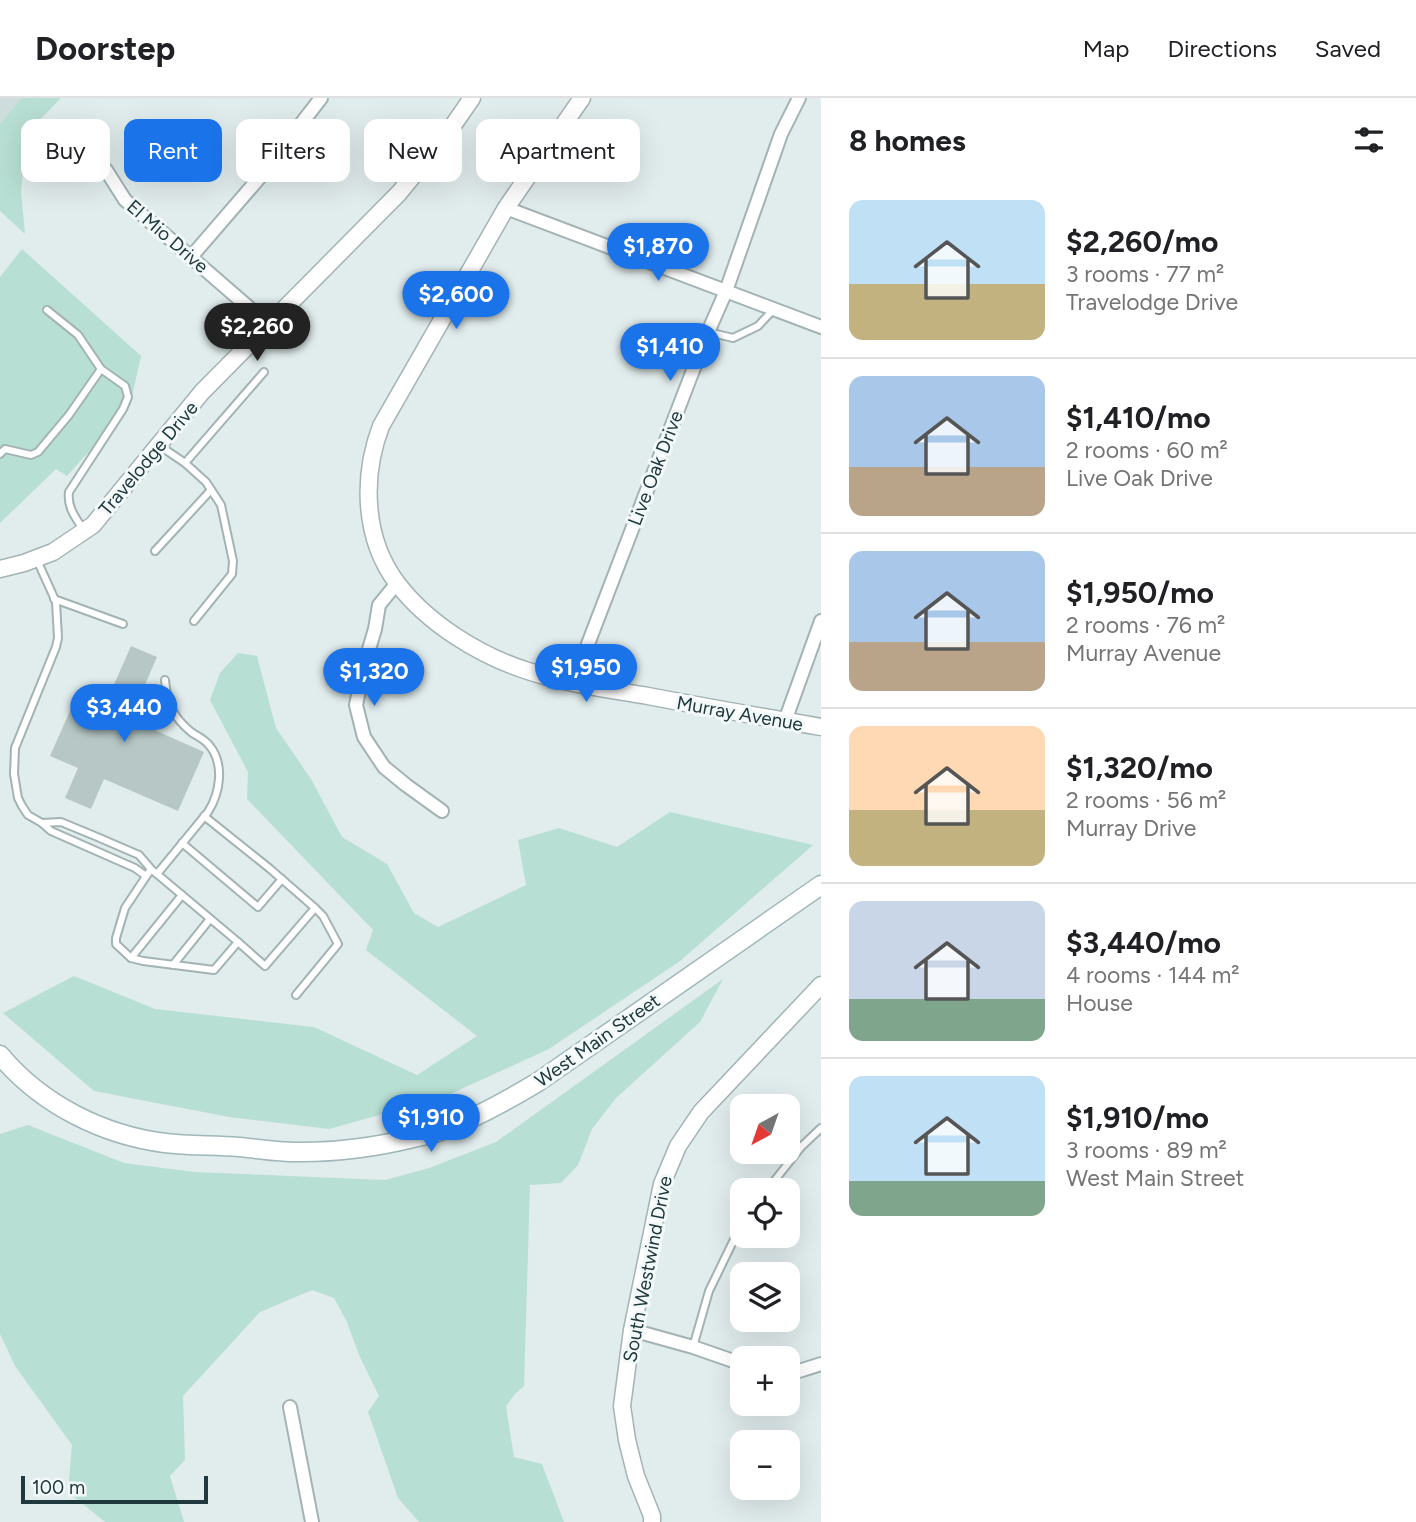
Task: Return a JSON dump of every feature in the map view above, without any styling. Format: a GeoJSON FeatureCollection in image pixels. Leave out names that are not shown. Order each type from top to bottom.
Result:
{"type":"FeatureCollection","features":[{"type":"Feature","properties":{"kind":"main road","name":"West Main Street"},"geometry":{"type":"LineString","coordinates":[[0,1055],[34,1088],[68,1111],[106,1129],[146,1140],[300,1153],[391,1144],[442,1131],[509,1100],[821,885]]}},
{"type":"Feature","properties":{"kind":"street"},"geometry":{"type":"LineString","coordinates":[[191,257],[260,177],[321,98]]}},
{"type":"Feature","properties":{"kind":"street","name":"Travelodge Drive"},"geometry":{"type":"LineString","coordinates":[[0,569],[53,552],[93,525],[202,393],[399,193],[445,137],[472,98]]}},
{"type":"Feature","properties":{"kind":"street","name":"Murray Avenue"},"geometry":{"type":"LineString","coordinates":[[582,98],[506,208],[388,411],[375,441],[368,480],[368,505],[380,554],[397,583],[428,615],[465,642],[506,663],[574,683],[821,727]]}},
{"type":"Feature","properties":{"kind":"street","name":"Live Oak Drive"},"geometry":{"type":"LineString","coordinates":[[574,683],[726,291],[781,134],[799,98]]}},
{"type":"Feature","properties":{"kind":"street","name":"El Mio Drive"},"geometry":{"type":"LineString","coordinates":[[110,176],[125,200],[270,325]]}},
{"type":"Feature","properties":{"kind":"street"},"geometry":{"type":"LineString","coordinates":[[506,208],[821,327]]}},
{"type":"Feature","properties":{"kind":"street"},"geometry":{"type":"LineString","coordinates":[[397,583],[379,605],[356,705],[364,737],[384,766],[442,811]]}},
{"type":"Feature","properties":{"kind":"street"},"geometry":{"type":"LineString","coordinates":[[785,721],[821,621]]}},
{"type":"Feature","properties":{"kind":"street","name":"South Westwind Drive"},"geometry":{"type":"LineString","coordinates":[[652,1522],[636,1476],[622,1406],[632,1329],[662,1184],[678,1146],[701,1112],[821,985]]}},
{"type":"Feature","properties":{"kind":"street"},"geometry":{"type":"LineString","coordinates":[[632,1329],[730,1360]]}},
{"type":"Feature","properties":{"kind":"street"},"geometry":{"type":"LineString","coordinates":[[800,1371],[821,1364]]}},
{"type":"Feature","properties":{"kind":"street"},"geometry":{"type":"LineString","coordinates":[[290,1407],[312,1522]]}},
{"type":"Feature","properties":{"kind":"lane"},"geometry":{"type":"LineString","coordinates":[[47,310],[78,335],[101,369],[125,387],[128,397],[69,492],[69,508],[84,530]]}},
{"type":"Feature","properties":{"kind":"lane"},"geometry":{"type":"LineString","coordinates":[[708,332],[733,338],[758,326],[773,310]]}},
{"type":"Feature","properties":{"kind":"lane"},"geometry":{"type":"LineString","coordinates":[[0,453],[5,449],[31,455],[38,452],[69,415],[101,369]]}},
{"type":"Feature","properties":{"kind":"lane"},"geometry":{"type":"LineString","coordinates":[[185,463],[264,372]]}},
{"type":"Feature","properties":{"kind":"lane"},"geometry":{"type":"LineString","coordinates":[[159,445],[206,482],[221,505],[233,561],[232,574],[194,621]]}},
{"type":"Feature","properties":{"kind":"lane"},"geometry":{"type":"LineString","coordinates":[[155,551],[211,490]]}},
{"type":"Feature","properties":{"kind":"lane"},"geometry":{"type":"LineString","coordinates":[[36,558],[54,599],[58,638],[15,748],[14,774],[18,798],[28,814],[51,831],[135,868],[146,876]]}},
{"type":"Feature","properties":{"kind":"lane"},"geometry":{"type":"LineString","coordinates":[[54,599],[123,624]]}},
{"type":"Feature","properties":{"kind":"lane"},"geometry":{"type":"LineString","coordinates":[[165,680],[171,710],[190,731],[209,745],[218,766],[218,789],[204,816],[182,843],[146,876],[125,908],[116,938],[117,944],[131,958],[214,970],[238,942]]}},
{"type":"Feature","properties":{"kind":"lane"},"geometry":{"type":"LineString","coordinates":[[204,816],[315,908],[323,916],[338,944],[296,995]]}},
{"type":"Feature","properties":{"kind":"lane"},"geometry":{"type":"LineString","coordinates":[[42,823],[61,822],[139,855],[265,966],[315,908]]}},
{"type":"Feature","properties":{"kind":"lane"},"geometry":{"type":"LineString","coordinates":[[182,843],[258,907],[282,879]]}},
{"type":"Feature","properties":{"kind":"lane"},"geometry":{"type":"LineString","coordinates":[[131,958],[182,895]]}},
{"type":"Feature","properties":{"kind":"lane"},"geometry":{"type":"LineString","coordinates":[[173,965],[210,919]]}},
{"type":"Feature","properties":{"kind":"lane"},"geometry":{"type":"LineString","coordinates":[[777,1178],[802,1146],[821,1128]]}},
{"type":"Feature","properties":{"kind":"lane"},"geometry":{"type":"LineString","coordinates":[[693,1347],[709,1291],[730,1248]]}},
{"type":"Feature","properties":{"kind":"shaded area"},"geometry":{"type":"Polygon","coordinates":[[[0,98],[30,98],[0,131],[0,98]]]}},
{"type":"Feature","properties":{"kind":"green space"},"geometry":{"type":"Polygon","coordinates":[[[22,98],[61,98],[41,119],[21,119],[21,191],[25,234],[0,211],[0,124],[22,98]]]}},
{"type":"Feature","properties":{"kind":"green space"},"geometry":{"type":"Polygon","coordinates":[[[22,249],[141,356],[130,405],[67,476],[56,469],[0,523],[0,277],[22,249]]]}},
{"type":"Feature","properties":{"kind":"green space"},"geometry":{"type":"Polygon","coordinates":[[[238,653],[257,656],[276,728],[311,779],[342,837],[387,864],[414,913],[438,927],[526,885],[518,840],[559,828],[617,847],[670,812],[813,845],[680,961],[549,1049],[444,1097],[329,1129],[229,1117],[94,1091],[3,1013],[74,976],[155,1009],[314,1027],[417,1075],[477,1036],[366,950],[373,930],[247,799],[248,772],[210,700],[220,673],[238,653]]]}},
{"type":"Feature","properties":{"kind":"green space"},"geometry":{"type":"Polygon","coordinates":[[[723,979],[700,1022],[616,1098],[592,1129],[578,1165],[561,1183],[530,1185],[524,1386],[506,1406],[514,1457],[542,1464],[564,1522],[419,1522],[398,1498],[368,1412],[379,1396],[346,1320],[334,1298],[312,1290],[260,1312],[183,1396],[185,1460],[170,1476],[184,1522],[105,1522],[68,1492],[72,1445],[15,1366],[0,1334],[0,1134],[28,1125],[124,1163],[194,1172],[385,1180],[429,1168],[496,1142],[723,979]]]}},
{"type":"Feature","properties":{"kind":"building"},"geometry":{"type":"Polygon","coordinates":[[[131,646],[157,657],[130,719],[204,752],[178,811],[104,779],[91,809],[65,798],[78,768],[50,756],[78,693],[105,705],[131,646]]]}}]}
